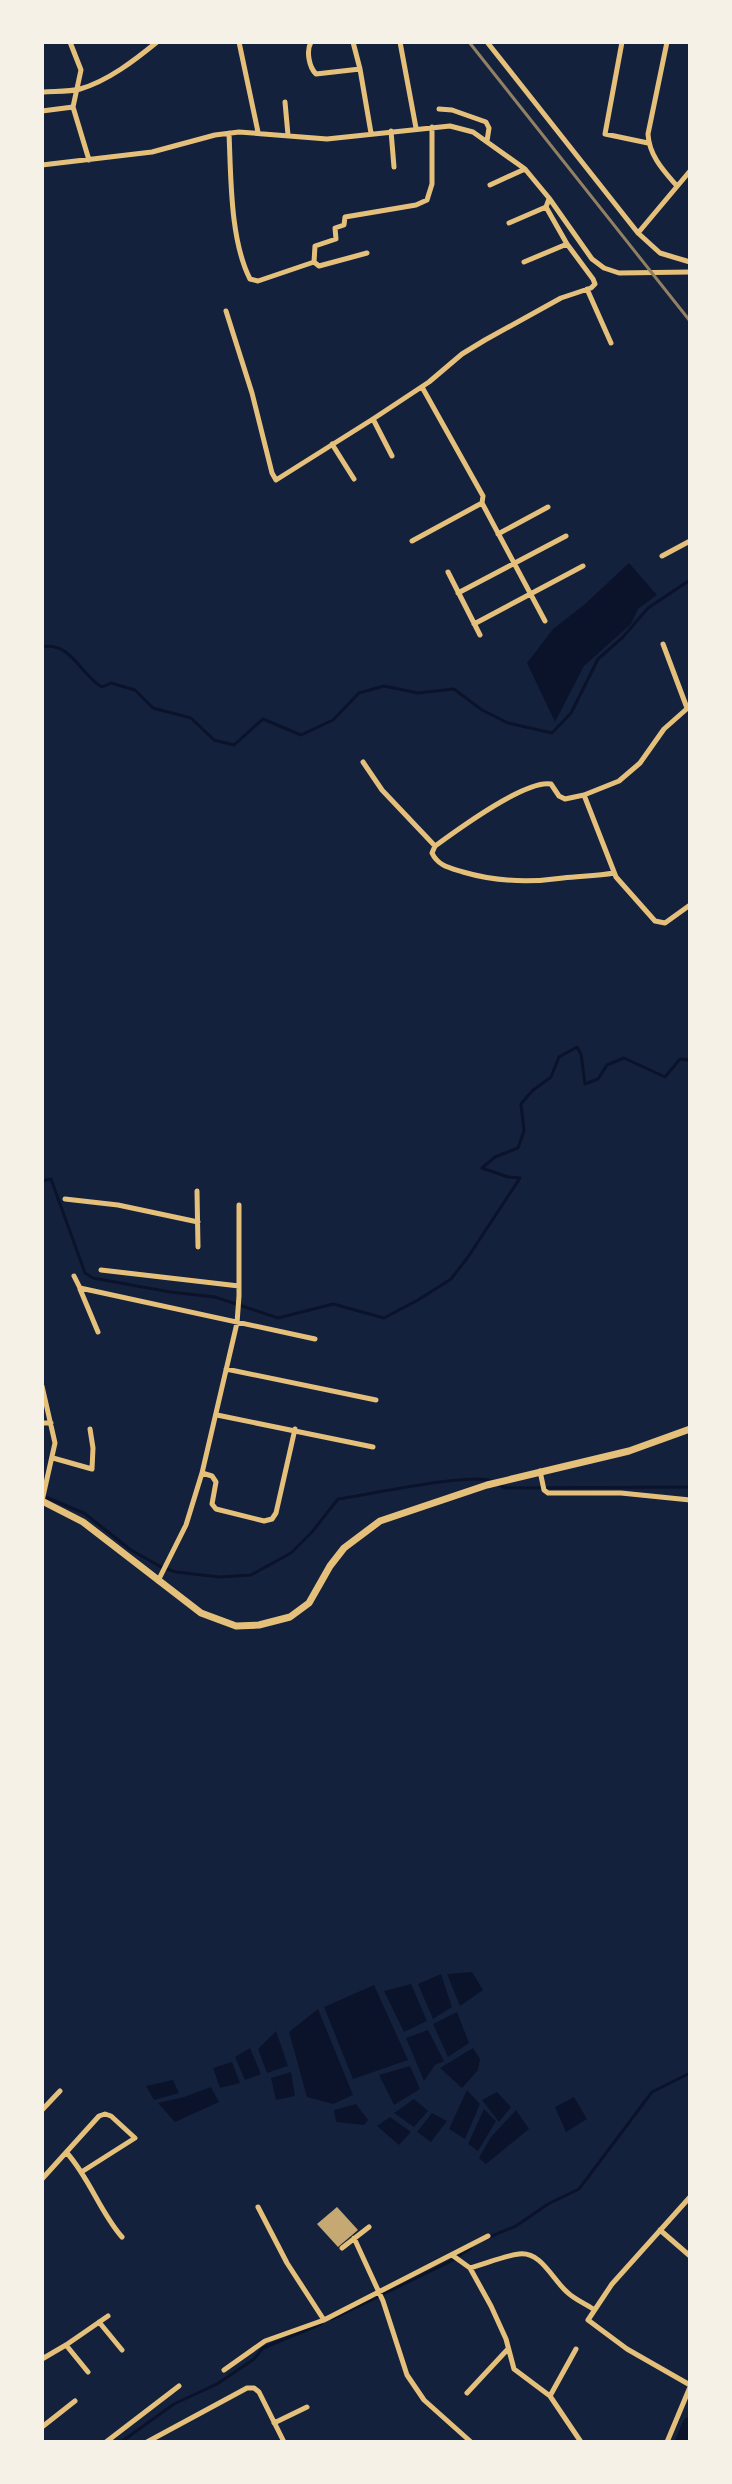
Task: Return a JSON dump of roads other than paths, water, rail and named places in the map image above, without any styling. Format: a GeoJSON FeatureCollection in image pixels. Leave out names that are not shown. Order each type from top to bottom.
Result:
{"type":"FeatureCollection","features":[{"type":"Feature","properties":{"kind":"main road"},"geometry":{"type":"LineString","coordinates":[[44,1496],[160,1577],[189,1606],[236,1626],[259,1625],[290,1617],[309,1603],[337,1557],[380,1521],[487,1485],[629,1451],[690,1429]]}},
{"type":"Feature","properties":{"kind":"street"},"geometry":{"type":"LineString","coordinates":[[70,42],[81,70],[73,107],[89,160]]}},
{"type":"Feature","properties":{"kind":"street"},"geometry":{"type":"LineString","coordinates":[[42,92],[78,90],[134,60],[157,42]]}},
{"type":"Feature","properties":{"kind":"street"},"geometry":{"type":"LineString","coordinates":[[239,42],[258,132]]}},
{"type":"Feature","properties":{"kind":"street"},"geometry":{"type":"LineString","coordinates":[[311,42],[309,54],[316,74],[360,69]]}},
{"type":"Feature","properties":{"kind":"street"},"geometry":{"type":"LineString","coordinates":[[353,42],[371,133]]}},
{"type":"Feature","properties":{"kind":"street"},"geometry":{"type":"LineString","coordinates":[[400,42],[416,128]]}},
{"type":"Feature","properties":{"kind":"street"},"geometry":{"type":"LineString","coordinates":[[487,42],[638,233],[660,253],[690,262]]}},
{"type":"Feature","properties":{"kind":"street"},"geometry":{"type":"LineString","coordinates":[[622,42],[605,134],[648,143]]}},
{"type":"Feature","properties":{"kind":"street"},"geometry":{"type":"LineString","coordinates":[[664,42],[648,143],[676,185]]}},
{"type":"Feature","properties":{"kind":"street"},"geometry":{"type":"LineString","coordinates":[[285,102],[288,135]]}},
{"type":"Feature","properties":{"kind":"street"},"geometry":{"type":"LineString","coordinates":[[42,111],[73,107]]}},
{"type":"Feature","properties":{"kind":"street"},"geometry":{"type":"LineString","coordinates":[[439,109],[452,110],[486,122],[489,128],[487,141]]}},
{"type":"Feature","properties":{"kind":"street"},"geometry":{"type":"LineString","coordinates":[[42,165],[152,152],[229,133],[258,132],[316,140],[445,125],[466,129],[525,169],[592,259],[604,268],[619,273],[690,272]]}},
{"type":"Feature","properties":{"kind":"street"},"geometry":{"type":"LineString","coordinates":[[314,262],[315,246],[336,239],[335,228],[344,225],[344,218],[416,205],[427,200],[432,184],[432,127]]}},
{"type":"Feature","properties":{"kind":"street"},"geometry":{"type":"LineString","coordinates":[[391,131],[394,167]]}},
{"type":"Feature","properties":{"kind":"street"},"geometry":{"type":"LineString","coordinates":[[229,133],[236,226],[250,279],[258,281],[314,262]]}},
{"type":"Feature","properties":{"kind":"street"},"geometry":{"type":"LineString","coordinates":[[490,185],[525,169]]}},
{"type":"Feature","properties":{"kind":"street"},"geometry":{"type":"LineString","coordinates":[[638,233],[690,171]]}},
{"type":"Feature","properties":{"kind":"street"},"geometry":{"type":"LineString","coordinates":[[226,311],[275,479],[422,387],[462,354],[548,305],[595,284],[546,207],[549,198]]}},
{"type":"Feature","properties":{"kind":"street"},"geometry":{"type":"LineString","coordinates":[[509,223],[546,207]]}},
{"type":"Feature","properties":{"kind":"street"},"geometry":{"type":"LineString","coordinates":[[524,262],[567,244]]}},
{"type":"Feature","properties":{"kind":"street"},"geometry":{"type":"LineString","coordinates":[[314,262],[319,266],[367,253]]}},
{"type":"Feature","properties":{"kind":"street"},"geometry":{"type":"LineString","coordinates":[[587,289],[611,343]]}},
{"type":"Feature","properties":{"kind":"street"},"geometry":{"type":"LineString","coordinates":[[422,387],[483,496],[482,503],[545,621]]}},
{"type":"Feature","properties":{"kind":"street"},"geometry":{"type":"LineString","coordinates":[[373,419],[392,456]]}},
{"type":"Feature","properties":{"kind":"street"},"geometry":{"type":"LineString","coordinates":[[332,444],[354,479]]}},
{"type":"Feature","properties":{"kind":"street"},"geometry":{"type":"LineString","coordinates":[[412,541],[482,503]]}},
{"type":"Feature","properties":{"kind":"street"},"geometry":{"type":"LineString","coordinates":[[498,534],[548,507]]}},
{"type":"Feature","properties":{"kind":"street"},"geometry":{"type":"LineString","coordinates":[[458,593],[566,536]]}},
{"type":"Feature","properties":{"kind":"street"},"geometry":{"type":"LineString","coordinates":[[662,556],[690,541]]}},
{"type":"Feature","properties":{"kind":"street"},"geometry":{"type":"LineString","coordinates":[[474,624],[583,566]]}},
{"type":"Feature","properties":{"kind":"street"},"geometry":{"type":"LineString","coordinates":[[448,572],[480,635]]}},
{"type":"Feature","properties":{"kind":"street"},"geometry":{"type":"LineString","coordinates":[[614,873],[535,882],[495,880],[445,867],[432,853],[435,846],[500,801],[540,784],[551,784],[565,799],[619,781],[633,771],[664,729],[688,707],[663,644]]}},
{"type":"Feature","properties":{"kind":"street"},"geometry":{"type":"LineString","coordinates":[[363,762],[382,790],[435,846]]}},
{"type":"Feature","properties":{"kind":"street"},"geometry":{"type":"LineString","coordinates":[[584,795],[614,873],[633,899],[659,923],[665,923],[690,905]]}},
{"type":"Feature","properties":{"kind":"street"},"geometry":{"type":"LineString","coordinates":[[197,1191],[198,1247]]}},
{"type":"Feature","properties":{"kind":"street"},"geometry":{"type":"LineString","coordinates":[[65,1199],[118,1205],[198,1222]]}},
{"type":"Feature","properties":{"kind":"street"},"geometry":{"type":"LineString","coordinates":[[160,1577],[186,1525],[202,1473],[237,1323],[239,1205]]}},
{"type":"Feature","properties":{"kind":"street"},"geometry":{"type":"LineString","coordinates":[[101,1270],[239,1286]]}},
{"type":"Feature","properties":{"kind":"street"},"geometry":{"type":"LineString","coordinates":[[74,1276],[98,1332]]}},
{"type":"Feature","properties":{"kind":"street"},"geometry":{"type":"LineString","coordinates":[[80,1288],[315,1339]]}},
{"type":"Feature","properties":{"kind":"street"},"geometry":{"type":"LineString","coordinates":[[226,1369],[376,1400]]}},
{"type":"Feature","properties":{"kind":"street"},"geometry":{"type":"LineString","coordinates":[[42,1386],[55,1443],[44,1496]]}},
{"type":"Feature","properties":{"kind":"street"},"geometry":{"type":"LineString","coordinates":[[217,1415],[373,1447]]}},
{"type":"Feature","properties":{"kind":"street"},"geometry":{"type":"LineString","coordinates":[[42,1423],[51,1423]]}},
{"type":"Feature","properties":{"kind":"street"},"geometry":{"type":"LineString","coordinates":[[53,1458],[92,1469],[90,1429]]}},
{"type":"Feature","properties":{"kind":"street"},"geometry":{"type":"LineString","coordinates":[[202,1473],[212,1476],[216,1482],[212,1504],[216,1509],[264,1521],[272,1519],[295,1429]]}},
{"type":"Feature","properties":{"kind":"street"},"geometry":{"type":"LineString","coordinates":[[540,1471],[544,1490],[548,1493],[621,1493],[690,1500]]}},
{"type":"Feature","properties":{"kind":"street"},"geometry":{"type":"LineString","coordinates":[[42,2110],[60,2091]]}},
{"type":"Feature","properties":{"kind":"street"},"geometry":{"type":"LineString","coordinates":[[42,2179],[99,2116],[111,2116],[135,2138],[83,2171]]}},
{"type":"Feature","properties":{"kind":"street"},"geometry":{"type":"LineString","coordinates":[[67,2153],[83,2171],[122,2237]]}},
{"type":"Feature","properties":{"kind":"street"},"geometry":{"type":"LineString","coordinates":[[42,2168],[48,2173]]}},
{"type":"Feature","properties":{"kind":"street"},"geometry":{"type":"LineString","coordinates":[[667,2442],[690,2386],[627,2349],[590,2322],[588,2317],[612,2284],[690,2197]]}},
{"type":"Feature","properties":{"kind":"street"},"geometry":{"type":"LineString","coordinates":[[258,2207],[287,2263],[324,2320]]}},
{"type":"Feature","properties":{"kind":"street"},"geometry":{"type":"LineString","coordinates":[[342,2248],[369,2227]]}},
{"type":"Feature","properties":{"kind":"street"},"geometry":{"type":"LineString","coordinates":[[660,2230],[690,2256]]}},
{"type":"Feature","properties":{"kind":"street"},"geometry":{"type":"LineString","coordinates":[[224,2370],[265,2341],[381,2296],[488,2236]]}},
{"type":"Feature","properties":{"kind":"street"},"geometry":{"type":"LineString","coordinates":[[354,2238],[381,2296],[407,2375],[424,2400],[471,2442]]}},
{"type":"Feature","properties":{"kind":"street"},"geometry":{"type":"LineString","coordinates":[[467,2267],[520,2254],[529,2255],[541,2262],[570,2295],[593,2309]]}},
{"type":"Feature","properties":{"kind":"street"},"geometry":{"type":"LineString","coordinates":[[453,2256],[467,2267],[496,2316],[514,2369]]}},
{"type":"Feature","properties":{"kind":"street"},"geometry":{"type":"LineString","coordinates":[[42,2359],[108,2316]]}},
{"type":"Feature","properties":{"kind":"street"},"geometry":{"type":"LineString","coordinates":[[99,2322],[122,2350]]}},
{"type":"Feature","properties":{"kind":"street"},"geometry":{"type":"LineString","coordinates":[[66,2345],[88,2372]]}},
{"type":"Feature","properties":{"kind":"street"},"geometry":{"type":"LineString","coordinates":[[467,2393],[508,2349]]}},
{"type":"Feature","properties":{"kind":"street"},"geometry":{"type":"LineString","coordinates":[[550,2396],[576,2349]]}},
{"type":"Feature","properties":{"kind":"street"},"geometry":{"type":"LineString","coordinates":[[496,2362],[514,2369],[550,2396],[581,2442]]}},
{"type":"Feature","properties":{"kind":"street"},"geometry":{"type":"LineString","coordinates":[[106,2442],[179,2386]]}},
{"type":"Feature","properties":{"kind":"street"},"geometry":{"type":"LineString","coordinates":[[147,2442],[247,2388],[259,2392],[284,2442]]}},
{"type":"Feature","properties":{"kind":"street"},"geometry":{"type":"LineString","coordinates":[[42,2427],[75,2401]]}},
{"type":"Feature","properties":{"kind":"street"},"geometry":{"type":"LineString","coordinates":[[274,2423],[307,2407]]}},
{"type":"Feature","properties":{"kind":"water"},"geometry":{"type":"Polygon","coordinates":[[[629,563],[657,595],[638,609],[631,624],[584,666],[555,722],[527,663],[553,629],[629,563]]]}},
{"type":"Feature","properties":{"kind":"water"},"geometry":{"type":"Polygon","coordinates":[[[472,1972],[483,1990],[460,2006],[447,1974],[472,1972]]]}},
{"type":"Feature","properties":{"kind":"water"},"geometry":{"type":"Polygon","coordinates":[[[441,1974],[452,2007],[433,2019],[418,1984],[441,1974]]]}},
{"type":"Feature","properties":{"kind":"water"},"geometry":{"type":"Polygon","coordinates":[[[411,1984],[427,2021],[404,2032],[384,1991],[411,1984]]]}},
{"type":"Feature","properties":{"kind":"water"},"geometry":{"type":"Polygon","coordinates":[[[374,1985],[408,2060],[353,2079],[324,2007],[374,1985]]]}},
{"type":"Feature","properties":{"kind":"water"},"geometry":{"type":"Polygon","coordinates":[[[318,2009],[353,2095],[333,2104],[307,2097],[289,2032],[318,2009]]]}},
{"type":"Feature","properties":{"kind":"water"},"geometry":{"type":"Polygon","coordinates":[[[457,2012],[469,2043],[448,2057],[433,2024],[457,2012]]]}},
{"type":"Feature","properties":{"kind":"water"},"geometry":{"type":"Polygon","coordinates":[[[428,2030],[444,2061],[435,2065],[424,2081],[406,2038],[428,2030]]]}},
{"type":"Feature","properties":{"kind":"water"},"geometry":{"type":"Polygon","coordinates":[[[276,2031],[288,2066],[267,2073],[258,2049],[276,2031]]]}},
{"type":"Feature","properties":{"kind":"water"},"geometry":{"type":"Polygon","coordinates":[[[250,2048],[261,2074],[245,2080],[235,2057],[250,2048]]]}},
{"type":"Feature","properties":{"kind":"water"},"geometry":{"type":"Polygon","coordinates":[[[473,2048],[480,2059],[478,2070],[462,2088],[440,2068],[473,2048]]]}},
{"type":"Feature","properties":{"kind":"water"},"geometry":{"type":"Polygon","coordinates":[[[232,2062],[240,2083],[220,2088],[213,2068],[232,2062]]]}},
{"type":"Feature","properties":{"kind":"water"},"geometry":{"type":"Polygon","coordinates":[[[410,2066],[420,2089],[394,2105],[379,2075],[410,2066]]]}},
{"type":"Feature","properties":{"kind":"water"},"geometry":{"type":"Polygon","coordinates":[[[291,2072],[295,2096],[276,2100],[271,2078],[291,2072]]]}},
{"type":"Feature","properties":{"kind":"water"},"geometry":{"type":"Polygon","coordinates":[[[173,2080],[179,2093],[154,2100],[146,2086],[173,2080]]]}},
{"type":"Feature","properties":{"kind":"water"},"geometry":{"type":"Polygon","coordinates":[[[211,2087],[219,2102],[175,2122],[158,2103],[184,2097],[211,2087]]]}},
{"type":"Feature","properties":{"kind":"water"},"geometry":{"type":"Polygon","coordinates":[[[467,2090],[480,2104],[465,2139],[449,2129],[467,2090]]]}},
{"type":"Feature","properties":{"kind":"water"},"geometry":{"type":"Polygon","coordinates":[[[497,2092],[511,2107],[499,2122],[482,2100],[497,2092]]]}},
{"type":"Feature","properties":{"kind":"water"},"geometry":{"type":"Polygon","coordinates":[[[574,2097],[587,2119],[566,2132],[555,2107],[574,2097]]]}},
{"type":"Feature","properties":{"kind":"water"},"geometry":{"type":"Polygon","coordinates":[[[414,2099],[428,2111],[414,2127],[394,2113],[414,2099]]]}},
{"type":"Feature","properties":{"kind":"water"},"geometry":{"type":"Polygon","coordinates":[[[356,2104],[368,2120],[364,2125],[336,2122],[334,2110],[356,2104]]]}},
{"type":"Feature","properties":{"kind":"water"},"geometry":{"type":"Polygon","coordinates":[[[484,2109],[496,2121],[478,2151],[468,2144],[484,2109]]]}},
{"type":"Feature","properties":{"kind":"water"},"geometry":{"type":"Polygon","coordinates":[[[516,2110],[529,2129],[486,2164],[479,2158],[491,2137],[516,2110]]]}},
{"type":"Feature","properties":{"kind":"water"},"geometry":{"type":"Polygon","coordinates":[[[432,2113],[447,2121],[431,2142],[417,2132],[432,2113]]]}},
{"type":"Feature","properties":{"kind":"water"},"geometry":{"type":"Polygon","coordinates":[[[390,2117],[411,2132],[399,2145],[377,2126],[390,2117]]]}},
{"type":"Feature","properties":{"kind":"waterway"},"geometry":{"type":"LineString","coordinates":[[42,647],[52,646],[68,654],[102,687],[111,683],[135,690],[153,708],[191,718],[214,740],[234,745],[263,719],[301,735],[333,720],[359,693],[384,686],[418,693],[454,689],[482,710],[508,723],[552,733],[571,713],[598,659],[623,637],[648,608],[690,580]]}},
{"type":"Feature","properties":{"kind":"waterway"},"geometry":{"type":"LineString","coordinates":[[42,1181],[51,1179],[85,1273],[93,1278],[215,1297],[278,1318],[333,1304],[384,1318],[451,1279],[468,1257],[520,1178],[482,1168],[495,1157],[518,1148],[524,1131],[521,1104],[551,1077],[559,1057],[577,1047],[581,1054],[585,1084],[598,1079],[607,1065],[624,1058],[665,1077],[680,1059],[690,1060]]}},
{"type":"Feature","properties":{"kind":"waterway"},"geometry":{"type":"LineString","coordinates":[[43,1496],[84,1513],[131,1550],[161,1567],[176,1572],[220,1577],[251,1575],[291,1553],[338,1499],[463,1479],[492,1481]]}},
{"type":"Feature","properties":{"kind":"waterway"},"geometry":{"type":"LineString","coordinates":[[499,1485],[505,1488],[690,1487]]}},
{"type":"Feature","properties":{"kind":"waterway"},"geometry":{"type":"LineString","coordinates":[[487,2238],[516,2226],[548,2204],[579,2189],[652,2092],[690,2073]]}},
{"type":"Feature","properties":{"kind":"waterway"},"geometry":{"type":"LineString","coordinates":[[332,2319],[449,2262],[471,2248]]}},
{"type":"Feature","properties":{"kind":"waterway"},"geometry":{"type":"LineString","coordinates":[[121,2442],[174,2404],[217,2384],[254,2359],[263,2348],[321,2324]]}},
{"type":"Feature","properties":{"kind":"waterway"},"geometry":{"type":"LineString","coordinates":[[683,2442],[690,2425]]}},
{"type":"Feature","properties":{"kind":"railway"},"geometry":{"type":"LineString","coordinates":[[469,42],[690,321]]}}]}
